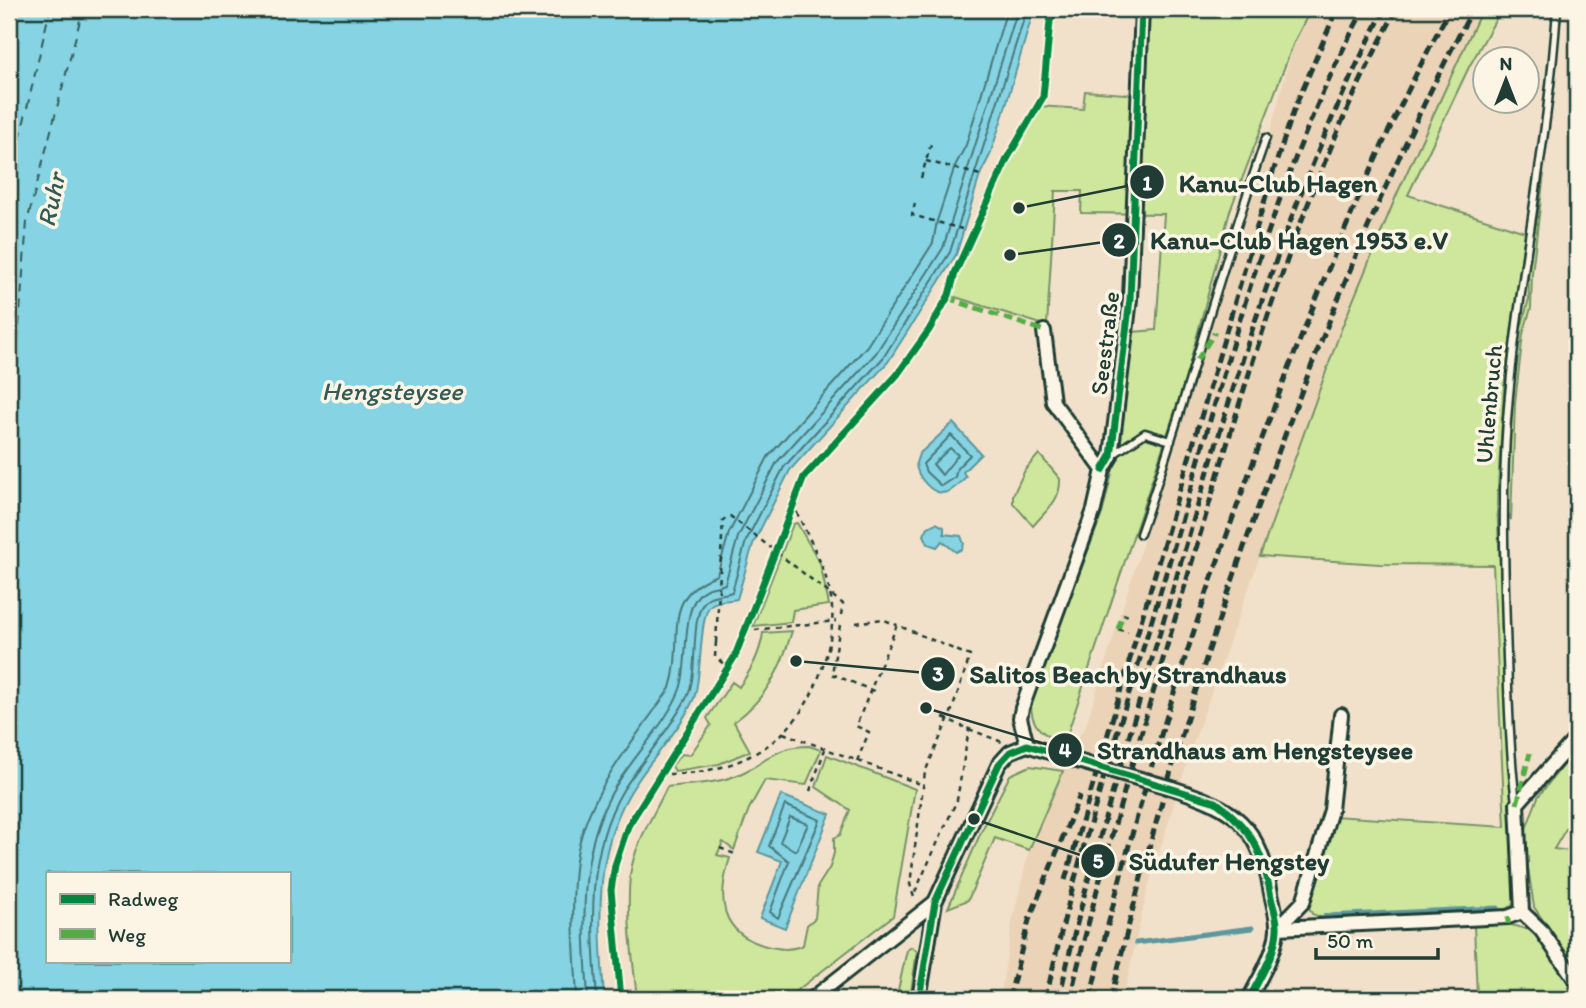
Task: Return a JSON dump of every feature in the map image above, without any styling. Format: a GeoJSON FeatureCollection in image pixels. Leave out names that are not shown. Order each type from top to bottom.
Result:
{"type":"FeatureCollection","features":[{"type":"Feature","properties":{"kind":"street","name":"Seestraße"},"geometry":{"type":"LineString","coordinates":[[1027,745],[1020,718],[1022,708],[1094,510],[1103,470],[1111,456],[1130,299],[1142,9]]}},
{"type":"Feature","properties":{"kind":"street","name":"Seestraße"},"geometry":{"type":"LineString","coordinates":[[1044,331],[1053,402],[1103,470]]}},
{"type":"Feature","properties":{"kind":"street"},"geometry":{"type":"LineString","coordinates":[[1278,928],[1303,902],[1331,810],[1341,715]]}},
{"type":"Feature","properties":{"kind":"street"},"geometry":{"type":"LineString","coordinates":[[1577,737],[1517,804],[1522,912],[1541,930],[1577,982]]}},
{"type":"Feature","properties":{"kind":"street"},"geometry":{"type":"LineString","coordinates":[[919,999],[935,902],[999,764],[1010,752],[1027,745],[1216,802],[1237,818],[1255,840],[1267,872],[1278,928],[1272,953],[1249,999]]}},
{"type":"Feature","properties":{"kind":"street"},"geometry":{"type":"LineString","coordinates":[[812,999],[935,902]]}},
{"type":"Feature","properties":{"kind":"street"},"geometry":{"type":"LineString","coordinates":[[1278,928],[1508,917],[1522,912]]}},
{"type":"Feature","properties":{"kind":"lane","name":"Uhlenbruch"},"geometry":{"type":"LineString","coordinates":[[1517,804],[1510,753],[1502,508],[1505,444],[1520,301],[1552,84],[1557,9]]}},
{"type":"Feature","properties":{"kind":"lane"},"geometry":{"type":"LineString","coordinates":[[1140,534],[1212,310],[1234,228],[1266,138]]}},
{"type":"Feature","properties":{"kind":"lane"},"geometry":{"type":"LineString","coordinates":[[1111,456],[1144,433],[1171,441]]}},
{"type":"Feature","properties":{"kind":"path"},"geometry":{"type":"LineString","coordinates":[[921,178],[931,144]]}},
{"type":"Feature","properties":{"kind":"path"},"geometry":{"type":"LineString","coordinates":[[926,161],[979,175]]}},
{"type":"Feature","properties":{"kind":"path"},"geometry":{"type":"LineString","coordinates":[[915,203],[912,215],[962,229]]}},
{"type":"Feature","properties":{"kind":"path"},"geometry":{"type":"LineString","coordinates":[[659,774],[707,772],[737,764],[763,750],[783,733],[805,706],[818,681],[828,653],[833,609],[822,562],[793,504]]}},
{"type":"Feature","properties":{"kind":"path"},"geometry":{"type":"LineString","coordinates":[[729,668],[715,657],[723,520],[730,516],[844,604],[841,615]]}},
{"type":"Feature","properties":{"kind":"path"},"geometry":{"type":"LineString","coordinates":[[1123,614],[1132,617]]}},
{"type":"Feature","properties":{"kind":"path"},"geometry":{"type":"LineString","coordinates":[[856,623],[882,619],[970,656],[951,713],[925,772],[910,884],[920,914]]}},
{"type":"Feature","properties":{"kind":"path"},"geometry":{"type":"LineString","coordinates":[[744,631],[836,621]]}},
{"type":"Feature","properties":{"kind":"path"},"geometry":{"type":"LineString","coordinates":[[840,625],[832,674],[876,692]]}},
{"type":"Feature","properties":{"kind":"path"},"geometry":{"type":"LineString","coordinates":[[857,761],[869,732],[856,726],[897,625]]}},
{"type":"Feature","properties":{"kind":"path"},"geometry":{"type":"LineString","coordinates":[[1118,629],[1128,632]]}},
{"type":"Feature","properties":{"kind":"path"},"geometry":{"type":"LineString","coordinates":[[943,717],[995,740]]}},
{"type":"Feature","properties":{"kind":"path"},"geometry":{"type":"LineString","coordinates":[[914,895],[957,800],[967,728]]}},
{"type":"Feature","properties":{"kind":"path"},"geometry":{"type":"LineString","coordinates":[[783,733],[923,785]]}},
{"type":"Feature","properties":{"kind":"path"},"geometry":{"type":"LineString","coordinates":[[810,791],[825,748]]}},
{"type":"Feature","properties":{"kind":"path"},"geometry":{"type":"LineString","coordinates":[[720,848],[737,855]]}},
{"type":"Feature","properties":{"kind":"shaded area"},"geometry":{"type":"Polygon","coordinates":[[[1311,9],[1482,9],[1397,194],[1342,327],[1193,744],[1147,891],[1123,999],[1000,999],[1012,922],[1029,850],[1070,747],[1085,728],[1266,148],[1294,42],[1311,9]]]}},
{"type":"Feature","properties":{"kind":"green space"},"geometry":{"type":"Polygon","coordinates":[[[1142,9],[1311,9],[1294,42],[1230,211],[1185,381],[1064,744],[1038,728],[1032,717],[1031,701],[1102,514],[1120,440],[1133,332],[1156,330],[1164,214],[1081,213],[1082,191],[1055,191],[1047,326],[949,295],[977,222],[1038,106],[1083,109],[1085,91],[1139,95],[1142,9]]]}},
{"type":"Feature","properties":{"kind":"green space"},"geometry":{"type":"Polygon","coordinates":[[[1482,9],[1495,9],[1496,19],[1481,46],[1470,46],[1470,65],[1408,195],[1525,232],[1504,388],[1497,503],[1515,904],[1506,909],[1323,918],[1312,914],[1308,905],[1333,816],[1505,827],[1493,565],[1380,564],[1260,556],[1342,327],[1397,194],[1482,9]]]}},
{"type":"Feature","properties":{"kind":"green space"},"geometry":{"type":"Polygon","coordinates":[[[1544,174],[1532,273],[1531,308],[1523,334],[1515,403],[1511,520],[1507,511],[1506,480],[1511,407],[1518,340],[1529,299],[1528,267],[1544,174]]]}},
{"type":"Feature","properties":{"kind":"green space"},"geometry":{"type":"Polygon","coordinates":[[[1039,454],[1060,479],[1060,487],[1052,505],[1033,526],[1013,503],[1013,495],[1025,470],[1039,454]]]}},
{"type":"Feature","properties":{"kind":"green space"},"geometry":{"type":"Polygon","coordinates":[[[797,523],[820,563],[829,605],[793,610],[791,622],[753,626],[793,524],[797,523]]]}},
{"type":"Feature","properties":{"kind":"green space"},"geometry":{"type":"Polygon","coordinates":[[[792,631],[778,670],[764,693],[734,722],[750,751],[719,764],[675,771],[672,766],[681,754],[690,755],[711,725],[707,718],[732,682],[739,687],[757,655],[763,633],[792,631]]]}},
{"type":"Feature","properties":{"kind":"green space"},"geometry":{"type":"Polygon","coordinates":[[[809,746],[821,750],[806,785],[765,780],[749,809],[734,850],[723,842],[717,855],[730,858],[723,900],[731,923],[750,940],[766,946],[784,949],[803,945],[807,925],[815,918],[818,886],[830,867],[834,838],[840,835],[850,810],[816,787],[827,755],[915,789],[893,916],[786,999],[637,999],[629,922],[630,876],[640,841],[667,787],[726,779],[781,751],[809,746]]]}},
{"type":"Feature","properties":{"kind":"green space"},"geometry":{"type":"Polygon","coordinates":[[[1577,747],[1577,810],[1554,849],[1577,852],[1577,970],[1534,907],[1525,848],[1526,829],[1538,797],[1577,747]]]}},
{"type":"Feature","properties":{"kind":"green space"},"geometry":{"type":"Polygon","coordinates":[[[1030,766],[1063,771],[1029,850],[995,838],[968,900],[948,908],[981,832],[1010,775],[1030,766]]]}},
{"type":"Feature","properties":{"kind":"green space"},"geometry":{"type":"Polygon","coordinates":[[[1508,924],[1533,931],[1577,994],[1577,999],[1427,999],[1428,995],[1477,996],[1474,926],[1508,924]]]}},
{"type":"Feature","properties":{"kind":"green space"},"geometry":{"type":"Polygon","coordinates":[[[912,947],[917,951],[910,999],[896,999],[907,950],[912,947]]]}},
{"type":"Feature","properties":{"kind":"water","name":"Hengsteysee"},"geometry":{"type":"Polygon","coordinates":[[[9,9],[1034,9],[1003,115],[990,155],[980,175],[956,255],[888,362],[790,470],[753,544],[737,599],[716,602],[707,610],[694,698],[680,723],[628,796],[616,820],[609,844],[600,921],[604,999],[9,999],[9,9]]]}},
{"type":"Feature","properties":{"kind":"water"},"geometry":{"type":"Polygon","coordinates":[[[953,423],[981,454],[963,472],[966,477],[952,490],[941,493],[926,484],[916,463],[919,454],[953,423]]]}},
{"type":"Feature","properties":{"kind":"water"},"geometry":{"type":"Polygon","coordinates":[[[936,523],[944,527],[944,534],[961,536],[964,544],[962,549],[956,552],[942,541],[937,547],[928,544],[924,535],[928,527],[936,523]]]}},
{"type":"Feature","properties":{"kind":"water"},"geometry":{"type":"Polygon","coordinates":[[[781,795],[830,814],[785,928],[760,918],[782,861],[758,852],[781,795]]]}},
{"type":"Feature","properties":{"kind":"waterway"},"geometry":{"type":"LineString","coordinates":[[1325,916],[1498,908]]}},
{"type":"Feature","properties":{"kind":"waterway"},"geometry":{"type":"LineString","coordinates":[[1136,943],[1252,928]]}},
{"type":"Feature","properties":{"kind":"ferry route"},"geometry":{"type":"LineString","coordinates":[[9,186],[50,9]]}},
{"type":"Feature","properties":{"kind":"ferry route"},"geometry":{"type":"LineString","coordinates":[[9,454],[27,222],[83,9]]}},
{"type":"Feature","properties":{"kind":"railway"},"geometry":{"type":"LineString","coordinates":[[1065,880],[1273,172],[1295,107],[1337,9]]}},
{"type":"Feature","properties":{"kind":"railway"},"geometry":{"type":"LineString","coordinates":[[1046,999],[1089,828],[1255,272],[1303,138],[1364,9]]}},
{"type":"Feature","properties":{"kind":"railway"},"geometry":{"type":"LineString","coordinates":[[1059,999],[1085,891],[1115,785],[1243,356],[1267,285],[1321,145],[1351,76],[1385,9]]}},
{"type":"Feature","properties":{"kind":"railway"},"geometry":{"type":"LineString","coordinates":[[1070,999],[1126,785],[1210,500],[1278,285],[1332,145],[1397,9]]}},
{"type":"Feature","properties":{"kind":"railway"},"geometry":{"type":"LineString","coordinates":[[1090,999],[1149,774],[1196,626],[1247,480],[1314,305],[1356,205],[1401,106],[1450,9]]}},
{"type":"Feature","properties":{"kind":"railway"},"geometry":{"type":"LineString","coordinates":[[1111,999],[1169,778],[1265,487],[1376,209],[1422,108],[1473,9]]}},
{"type":"Feature","properties":{"kind":"railway"},"geometry":{"type":"LineString","coordinates":[[1009,999],[1029,920],[1080,795]]}},
{"type":"Feature","properties":{"kind":"marked path"},"geometry":{"type":"LineString","coordinates":[[947,298],[1044,331]]}},
{"type":"Feature","properties":{"kind":"marked path"},"geometry":{"type":"LineString","coordinates":[[1197,360],[1215,332]]}},
{"type":"Feature","properties":{"kind":"marked path"},"geometry":{"type":"LineString","coordinates":[[1118,629],[1123,614]]}},
{"type":"Feature","properties":{"kind":"marked path"},"geometry":{"type":"LineString","coordinates":[[1517,804],[1530,753]]}},
{"type":"Feature","properties":{"kind":"marked path"},"geometry":{"type":"LineString","coordinates":[[1508,917],[1508,924]]}},
{"type":"Feature","properties":{"kind":"cycle path"},"geometry":{"type":"LineString","coordinates":[[621,999],[611,890],[615,865],[628,826],[735,656],[804,477],[897,375],[929,330],[949,295],[955,273],[1007,159],[1043,97],[1050,21],[1055,9]]}},
{"type":"Feature","properties":{"kind":"cycle path"},"geometry":{"type":"LineString","coordinates":[[1103,470],[1111,456],[1130,299],[1142,9]]}},
{"type":"Feature","properties":{"kind":"cycle path"},"geometry":{"type":"LineString","coordinates":[[919,999],[935,902],[999,764],[1010,752],[1027,745],[1216,802],[1248,832],[1264,867],[1277,925],[1271,956],[1249,999]]}},
{"type":"Feature","properties":{"kind":"place","name":"Kanu-Club Hagen"},"geometry":{"type":"Point","coordinates":[1019,208]}},
{"type":"Feature","properties":{"kind":"place","name":"Kanu-Club Hagen 1953 e.V"},"geometry":{"type":"Point","coordinates":[1010,255]}},
{"type":"Feature","properties":{"kind":"place","name":"Salitos Beach by Strandhaus"},"geometry":{"type":"Point","coordinates":[796,661]}},
{"type":"Feature","properties":{"kind":"place","name":"Strandhaus am Hengsteysee"},"geometry":{"type":"Point","coordinates":[926,708]}},
{"type":"Feature","properties":{"kind":"place","name":"Südufer Hengstey"},"geometry":{"type":"Point","coordinates":[974,819]}},
{"type":"Feature","properties":{"kind":"water label","name":"Ruhr"},"geometry":{"type":"Point","coordinates":[51,200]}}]}
